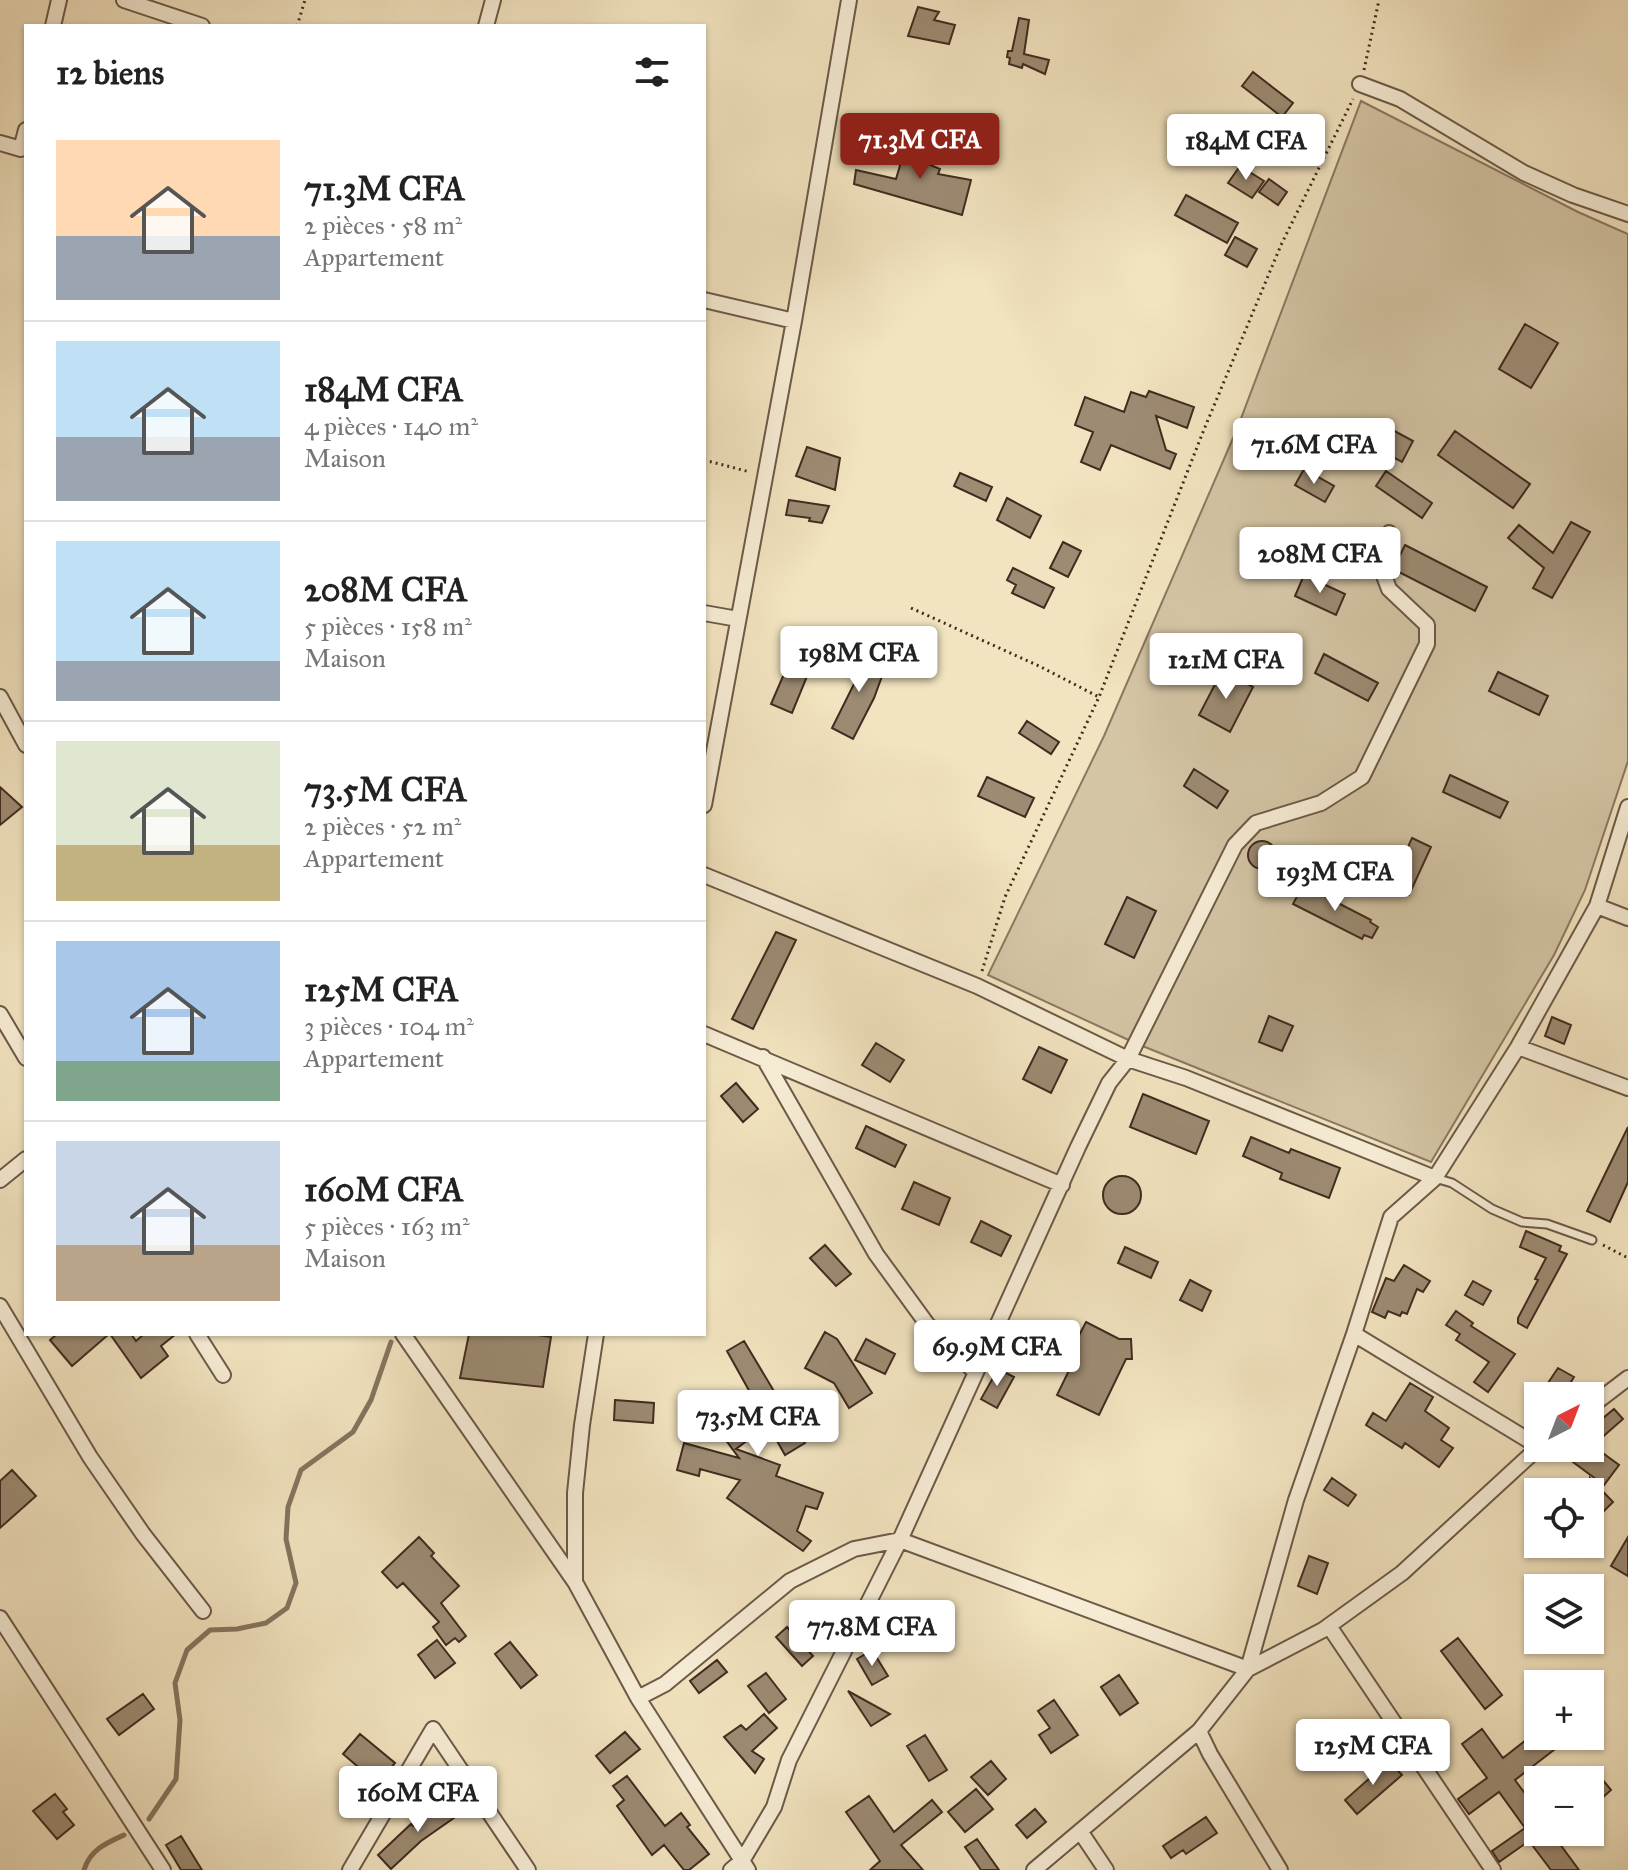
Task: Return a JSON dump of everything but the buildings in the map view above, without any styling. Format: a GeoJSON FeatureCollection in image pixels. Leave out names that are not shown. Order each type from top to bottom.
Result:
{"type":"FeatureCollection","features":[{"type":"Feature","properties":{"kind":"street"},"geometry":{"type":"LineString","coordinates":[[53,24],[59,0]]}},
{"type":"Feature","properties":{"kind":"street"},"geometry":{"type":"LineString","coordinates":[[124,0],[196,24]]}},
{"type":"Feature","properties":{"kind":"street"},"geometry":{"type":"LineString","coordinates":[[480,0],[490,13]]}},
{"type":"Feature","properties":{"kind":"street"},"geometry":{"type":"LineString","coordinates":[[706,794],[794,321],[849,0]]}},
{"type":"Feature","properties":{"kind":"street"},"geometry":{"type":"LineString","coordinates":[[1360,84],[1400,99],[1524,173],[1573,195],[1628,214]]}},
{"type":"Feature","properties":{"kind":"street"},"geometry":{"type":"LineString","coordinates":[[0,143],[21,149],[24,138]]}},
{"type":"Feature","properties":{"kind":"street"},"geometry":{"type":"LineString","coordinates":[[706,300],[794,321]]}},
{"type":"Feature","properties":{"kind":"street"},"geometry":{"type":"LineString","coordinates":[[404,1336],[575,1582],[638,1698],[740,1867],[774,1807],[789,1760],[900,1540],[1109,1083],[1128,1059],[1235,845],[1256,823],[1321,803],[1362,777],[1382,741],[1427,644],[1427,625],[1389,589],[1380,565],[1389,533]]}},
{"type":"Feature","properties":{"kind":"street"},"geometry":{"type":"LineString","coordinates":[[706,613],[738,619]]}},
{"type":"Feature","properties":{"kind":"street"},"geometry":{"type":"LineString","coordinates":[[0,697],[24,741]]}},
{"type":"Feature","properties":{"kind":"street"},"geometry":{"type":"LineString","coordinates":[[1034,1870],[1199,1731],[1248,1669],[1296,1500],[1391,1217],[1435,1178],[1518,1047],[1597,906],[1628,807]]}},
{"type":"Feature","properties":{"kind":"street"},"geometry":{"type":"LineString","coordinates":[[706,876],[977,986],[1128,1059],[1186,1078],[1435,1178]]}},
{"type":"Feature","properties":{"kind":"street"},"geometry":{"type":"LineString","coordinates":[[1597,906],[1628,918]]}},
{"type":"Feature","properties":{"kind":"street"},"geometry":{"type":"LineString","coordinates":[[0,1014],[24,1055]]}},
{"type":"Feature","properties":{"kind":"street"},"geometry":{"type":"LineString","coordinates":[[706,1035],[1062,1185]]}},
{"type":"Feature","properties":{"kind":"street"},"geometry":{"type":"LineString","coordinates":[[1518,1047],[1628,1088]]}},
{"type":"Feature","properties":{"kind":"street"},"geometry":{"type":"LineString","coordinates":[[763,1057],[876,1254],[927,1324],[975,1372]]}},
{"type":"Feature","properties":{"kind":"street"},"geometry":{"type":"LineString","coordinates":[[0,1180],[24,1161]]}},
{"type":"Feature","properties":{"kind":"street"},"geometry":{"type":"LineString","coordinates":[[0,1306],[90,1457],[143,1534],[203,1611]]}},
{"type":"Feature","properties":{"kind":"street"},"geometry":{"type":"LineString","coordinates":[[1354,1334],[1524,1438]]}},
{"type":"Feature","properties":{"kind":"street"},"geometry":{"type":"LineString","coordinates":[[198,1336],[223,1375]]}},
{"type":"Feature","properties":{"kind":"street"},"geometry":{"type":"LineString","coordinates":[[575,1582],[575,1493],[596,1336]]}},
{"type":"Feature","properties":{"kind":"street"},"geometry":{"type":"LineString","coordinates":[[1604,1396],[1628,1378]]}},
{"type":"Feature","properties":{"kind":"street"},"geometry":{"type":"LineString","coordinates":[[638,1698],[665,1684],[790,1581],[854,1549],[900,1540],[1248,1669],[1329,1626],[1402,1573],[1524,1460]]}},
{"type":"Feature","properties":{"kind":"street"},"geometry":{"type":"LineString","coordinates":[[0,1618],[163,1870]]}},
{"type":"Feature","properties":{"kind":"street"},"geometry":{"type":"LineString","coordinates":[[1329,1626],[1493,1870]]}},
{"type":"Feature","properties":{"kind":"street"},"geometry":{"type":"LineString","coordinates":[[350,1870],[433,1729],[528,1870]]}},
{"type":"Feature","properties":{"kind":"street"},"geometry":{"type":"LineString","coordinates":[[1199,1731],[1280,1870]]}},
{"type":"Feature","properties":{"kind":"street"},"geometry":{"type":"LineString","coordinates":[[1080,1831],[1106,1870]]}},
{"type":"Feature","properties":{"kind":"lane"},"geometry":{"type":"LineString","coordinates":[[1435,1178],[1452,1183],[1492,1209],[1522,1222],[1547,1224],[1592,1240]]}},
{"type":"Feature","properties":{"kind":"path"},"geometry":{"type":"LineString","coordinates":[[298,24],[305,0]]}},
{"type":"Feature","properties":{"kind":"path"},"geometry":{"type":"LineString","coordinates":[[977,986],[1005,897],[1099,697],[1275,259],[1360,84],[1379,0]]}},
{"type":"Feature","properties":{"kind":"path"},"geometry":{"type":"LineString","coordinates":[[706,461],[765,477]]}},
{"type":"Feature","properties":{"kind":"path"},"geometry":{"type":"LineString","coordinates":[[911,608],[1099,697]]}},
{"type":"Feature","properties":{"kind":"path"},"geometry":{"type":"LineString","coordinates":[[1592,1240],[1628,1258]]}},
{"type":"Feature","properties":{"kind":"shaded area"},"geometry":{"type":"Polygon","coordinates":[[[1361,101],[1578,212],[1628,234],[1628,761],[1585,890],[1554,955],[1431,1162],[1135,1043],[988,975],[1104,736],[1237,429],[1361,101]]]}},
{"type":"Feature","properties":{"kind":"waterway"},"geometry":{"type":"LineString","coordinates":[[149,1819],[176,1779],[180,1720],[175,1683],[187,1650],[210,1630],[266,1623],[287,1608],[296,1583],[286,1539],[288,1507],[301,1470],[353,1432],[371,1400],[391,1342]]}},
{"type":"Feature","properties":{"kind":"waterway"},"geometry":{"type":"LineString","coordinates":[[84,1870],[95,1852],[124,1835]]}}]}
